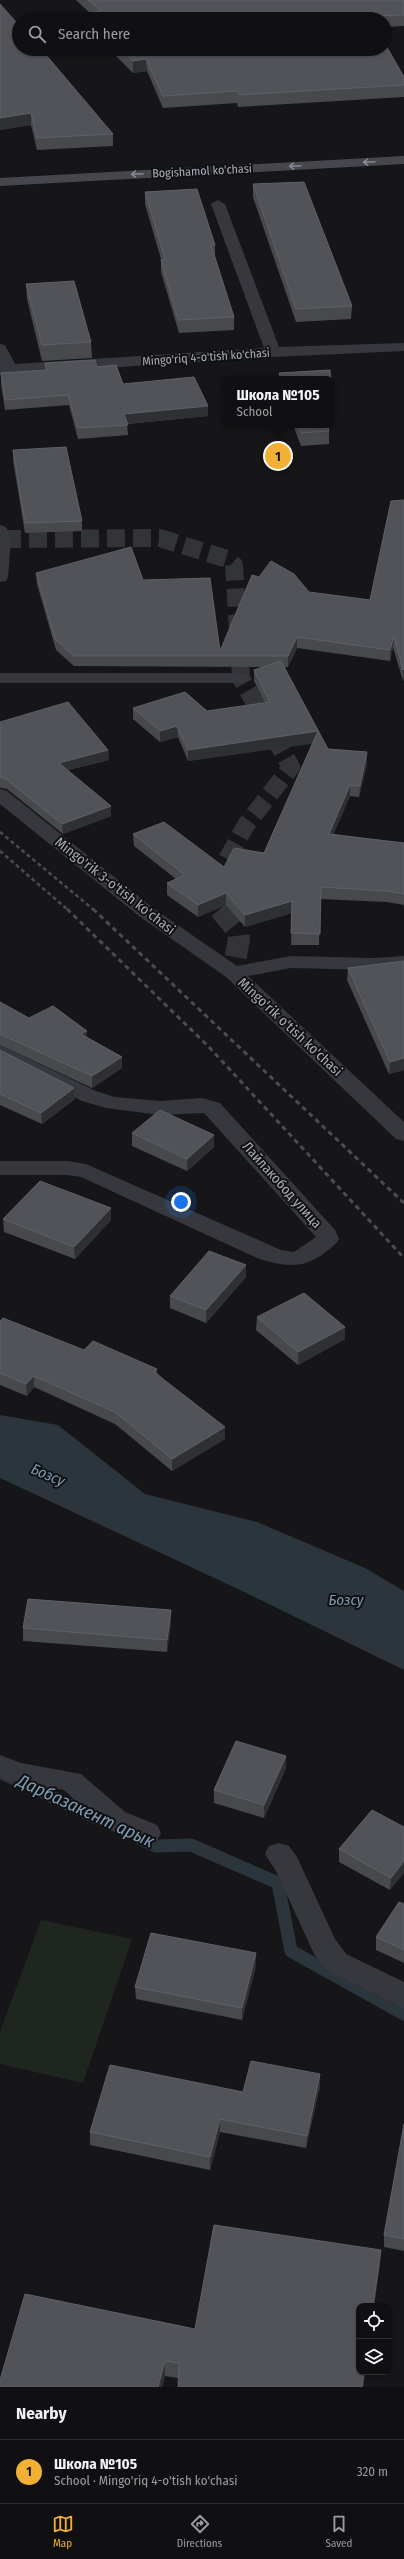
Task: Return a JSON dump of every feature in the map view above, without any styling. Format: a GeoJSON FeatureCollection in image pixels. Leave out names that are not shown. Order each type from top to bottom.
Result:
{"type":"FeatureCollection","features":[{"type":"Feature","properties":{"kind":"main road","name":"Bogishamol ko'chasi"},"geometry":{"type":"LineString","coordinates":[[0,193],[336,169],[404,160]]}},
{"type":"Feature","properties":{"kind":"main road","name":"Bogishamol ko'chasi"},"geometry":{"type":"LineString","coordinates":[[0,182],[336,169],[404,171]]}},
{"type":"Feature","properties":{"kind":"street"},"geometry":{"type":"LineString","coordinates":[[218,204],[273,352]]}},
{"type":"Feature","properties":{"kind":"street","name":"Mingo'riq 4-o'tish ko'chasi"},"geometry":{"type":"LineString","coordinates":[[0,348],[4,369],[273,352],[404,347]]}},
{"type":"Feature","properties":{"kind":"street"},"geometry":{"type":"LineString","coordinates":[[0,530],[3,540],[0,577]]}},
{"type":"Feature","properties":{"kind":"street"},"geometry":{"type":"LineString","coordinates":[[0,678],[241,678]]}},
{"type":"Feature","properties":{"kind":"street","name":"Mingo'rik 3-o'tish ko'chasi"},"geometry":{"type":"LineString","coordinates":[[0,795],[146,912],[232,973]]}},
{"type":"Feature","properties":{"kind":"street","name":"Mingo'rik o'tish ko'chasi"},"geometry":{"type":"LineString","coordinates":[[232,973],[291,962],[404,962]]}},
{"type":"Feature","properties":{"kind":"street","name":"Mingo'rik o'tish ko'chasi"},"geometry":{"type":"LineString","coordinates":[[232,973],[404,1134]]}},
{"type":"Feature","properties":{"kind":"street","name":"Лайлакобод улица"},"geometry":{"type":"LineString","coordinates":[[0,1051],[89,1096],[108,1102],[148,1107],[202,1104],[212,1108],[328,1235],[328,1239],[298,1261],[287,1260],[265,1253],[86,1171],[67,1168],[0,1168]]}},
{"type":"Feature","properties":{"kind":"street"},"geometry":{"type":"LineString","coordinates":[[0,1765],[16,1773],[71,1781],[115,1820],[147,1833]]}},
{"type":"Feature","properties":{"kind":"street"},"geometry":{"type":"LineString","coordinates":[[279,1854],[287,1865],[324,1946],[336,1962],[404,1996]]}},
{"type":"Feature","properties":{"kind":"shaded area"},"geometry":{"type":"Polygon","coordinates":[[[41,1920],[132,1939],[83,2083],[0,2064],[0,2032],[41,1920]]]}},
{"type":"Feature","properties":{"kind":"water","name":"Бозсу"},"geometry":{"type":"Polygon","coordinates":[[[0,1415],[58,1425],[145,1494],[257,1522],[365,1568],[404,1591],[404,1670],[238,1589],[0,1478],[0,1415]]]}},
{"type":"Feature","properties":{"kind":"building"},"geometry":{"type":"Polygon","coordinates":[[[88,0],[404,0],[404,15],[392,15],[392,12],[96,12],[101,11],[88,0]]]}},
{"type":"Feature","properties":{"kind":"building"},"geometry":{"type":"Polygon","coordinates":[[[0,4],[12,17],[12,56],[47,56],[113,134],[37,138],[31,113],[0,118],[0,4]]]}},
{"type":"Feature","properties":{"kind":"building"},"geometry":{"type":"Polygon","coordinates":[[[128,56],[392,56],[404,77],[404,85],[239,95],[237,91],[163,96],[146,59],[133,61],[128,56]]]}},
{"type":"Feature","properties":{"kind":"building"},"geometry":{"type":"Polygon","coordinates":[[[304,182],[352,306],[296,309],[253,184],[304,182]]]}},
{"type":"Feature","properties":{"kind":"building"},"geometry":{"type":"Polygon","coordinates":[[[197,189],[215,245],[211,245],[234,317],[178,320],[161,260],[165,259],[145,192],[197,189]]]}},
{"type":"Feature","properties":{"kind":"building"},"geometry":{"type":"Polygon","coordinates":[[[74,281],[91,342],[42,345],[26,284],[74,281]]]}},
{"type":"Feature","properties":{"kind":"building"},"geometry":{"type":"Polygon","coordinates":[[[95,360],[97,367],[116,365],[123,384],[194,377],[208,406],[124,414],[128,425],[78,428],[68,395],[5,400],[1,373],[47,370],[45,363],[95,360]]]}},
{"type":"Feature","properties":{"kind":"building"},"geometry":{"type":"Polygon","coordinates":[[[330,370],[331,376],[280,376],[279,373],[330,370]]]}},
{"type":"Feature","properties":{"kind":"building"},"geometry":{"type":"Polygon","coordinates":[[[299,428],[328,428],[329,431],[301,433],[299,428]]]}},
{"type":"Feature","properties":{"kind":"building"},"geometry":{"type":"Polygon","coordinates":[[[66,447],[82,521],[25,523],[13,450],[66,447]]]}},
{"type":"Feature","properties":{"kind":"building"},"geometry":{"type":"Polygon","coordinates":[[[404,500],[403,670],[394,636],[390,650],[297,637],[288,656],[74,656],[55,639],[36,573],[131,547],[143,580],[210,578],[220,651],[252,575],[259,577],[271,561],[294,574],[309,592],[370,600],[391,501],[404,500]]]}},
{"type":"Feature","properties":{"kind":"building"},"geometry":{"type":"Polygon","coordinates":[[[281,661],[328,749],[367,752],[360,786],[350,785],[329,834],[404,843],[404,894],[387,891],[321,887],[320,934],[291,933],[292,901],[245,915],[226,893],[198,905],[167,883],[185,875],[133,834],[164,822],[224,867],[234,848],[264,853],[318,731],[188,750],[177,726],[160,731],[133,708],[185,692],[207,711],[270,702],[254,670],[281,661]]]}},
{"type":"Feature","properties":{"kind":"building"},"geometry":{"type":"Polygon","coordinates":[[[68,702],[108,750],[59,763],[111,806],[62,824],[6,779],[0,777],[0,722],[68,702]]]}},
{"type":"Feature","properties":{"kind":"building"},"geometry":{"type":"Polygon","coordinates":[[[404,961],[404,1058],[390,1062],[348,968],[404,961]]]}},
{"type":"Feature","properties":{"kind":"building"},"geometry":{"type":"Polygon","coordinates":[[[0,1002],[29,1018],[53,1006],[87,1031],[81,1034],[122,1057],[92,1076],[0,1034],[0,1002]]]}},
{"type":"Feature","properties":{"kind":"building"},"geometry":{"type":"Polygon","coordinates":[[[0,1050],[74,1088],[41,1113],[0,1094],[0,1050]]]}},
{"type":"Feature","properties":{"kind":"building"},"geometry":{"type":"Polygon","coordinates":[[[160,1110],[214,1135],[187,1159],[132,1133],[160,1110]]]}},
{"type":"Feature","properties":{"kind":"building"},"geometry":{"type":"Polygon","coordinates":[[[40,1181],[111,1208],[74,1247],[3,1219],[40,1181]]]}},
{"type":"Feature","properties":{"kind":"building"},"geometry":{"type":"Polygon","coordinates":[[[209,1251],[246,1265],[206,1310],[170,1296],[209,1251]]]}},
{"type":"Feature","properties":{"kind":"building"},"geometry":{"type":"Polygon","coordinates":[[[304,1293],[345,1327],[298,1352],[257,1317],[304,1293]]]}},
{"type":"Feature","properties":{"kind":"building"},"geometry":{"type":"Polygon","coordinates":[[[3,1318],[84,1350],[93,1341],[157,1369],[154,1372],[225,1427],[172,1459],[115,1412],[34,1376],[26,1384],[0,1373],[0,1321],[3,1318]]]}},
{"type":"Feature","properties":{"kind":"building"},"geometry":{"type":"Polygon","coordinates":[[[28,1599],[171,1610],[167,1640],[23,1628],[28,1599]]]}},
{"type":"Feature","properties":{"kind":"building"},"geometry":{"type":"Polygon","coordinates":[[[236,1741],[286,1756],[264,1805],[214,1790],[236,1741]]]}},
{"type":"Feature","properties":{"kind":"building"},"geometry":{"type":"Polygon","coordinates":[[[372,1810],[404,1827],[404,1861],[391,1878],[339,1849],[372,1810]]]}},
{"type":"Feature","properties":{"kind":"building"},"geometry":{"type":"Polygon","coordinates":[[[399,1902],[404,1904],[404,1950],[376,1937],[399,1902]]]}},
{"type":"Feature","properties":{"kind":"building"},"geometry":{"type":"Polygon","coordinates":[[[151,1933],[256,1953],[242,2008],[135,1987],[151,1933]]]}},
{"type":"Feature","properties":{"kind":"building"},"geometry":{"type":"Polygon","coordinates":[[[251,2061],[320,2074],[307,2136],[220,2119],[210,2157],[90,2132],[110,2065],[243,2092],[251,2061]]]}},
{"type":"Feature","properties":{"kind":"building"},"geometry":{"type":"Polygon","coordinates":[[[404,2124],[404,2239],[384,2235],[404,2124]]]}},
{"type":"Feature","properties":{"kind":"building"},"geometry":{"type":"Polygon","coordinates":[[[214,2225],[381,2250],[373,2303],[356,2303],[356,2375],[364,2375],[362,2387],[178,2387],[179,2363],[165,2361],[158,2387],[0,2387],[0,2380],[25,2294],[195,2329],[214,2225]]]}},
{"type":"Feature","properties":{"kind":"waterway","name":"Дарбазакент арык"},"geometry":{"type":"LineString","coordinates":[[0,1772],[103,1821]]}},
{"type":"Feature","properties":{"kind":"waterway","name":"Дарбазакент арык"},"geometry":{"type":"LineString","coordinates":[[139,1838],[156,1846],[191,1845],[278,1883],[291,1951],[404,2014]]}},
{"type":"Feature","properties":{"kind":"tunnel"},"geometry":{"type":"LineString","coordinates":[[3,539],[160,538],[227,559],[234,565],[241,678],[291,767],[246,825],[210,890],[209,896],[220,910]]}},
{"type":"Feature","properties":{"kind":"tunnel"},"geometry":{"type":"LineString","coordinates":[[220,909],[238,931],[239,939],[233,973]]}},
{"type":"Feature","properties":{"kind":"railway"},"geometry":{"type":"LineString","coordinates":[[0,832],[94,910]]}},
{"type":"Feature","properties":{"kind":"railway"},"geometry":{"type":"LineString","coordinates":[[0,851],[68,910]]}},
{"type":"Feature","properties":{"kind":"railway"},"geometry":{"type":"LineString","coordinates":[[67,909],[209,1047],[404,1258]]}},
{"type":"Feature","properties":{"kind":"railway"},"geometry":{"type":"LineString","coordinates":[[93,909],[404,1203]]}},
{"type":"Feature","properties":{"kind":"place","name":"Школа №105"},"geometry":{"type":"Point","coordinates":[278,456]}}]}
